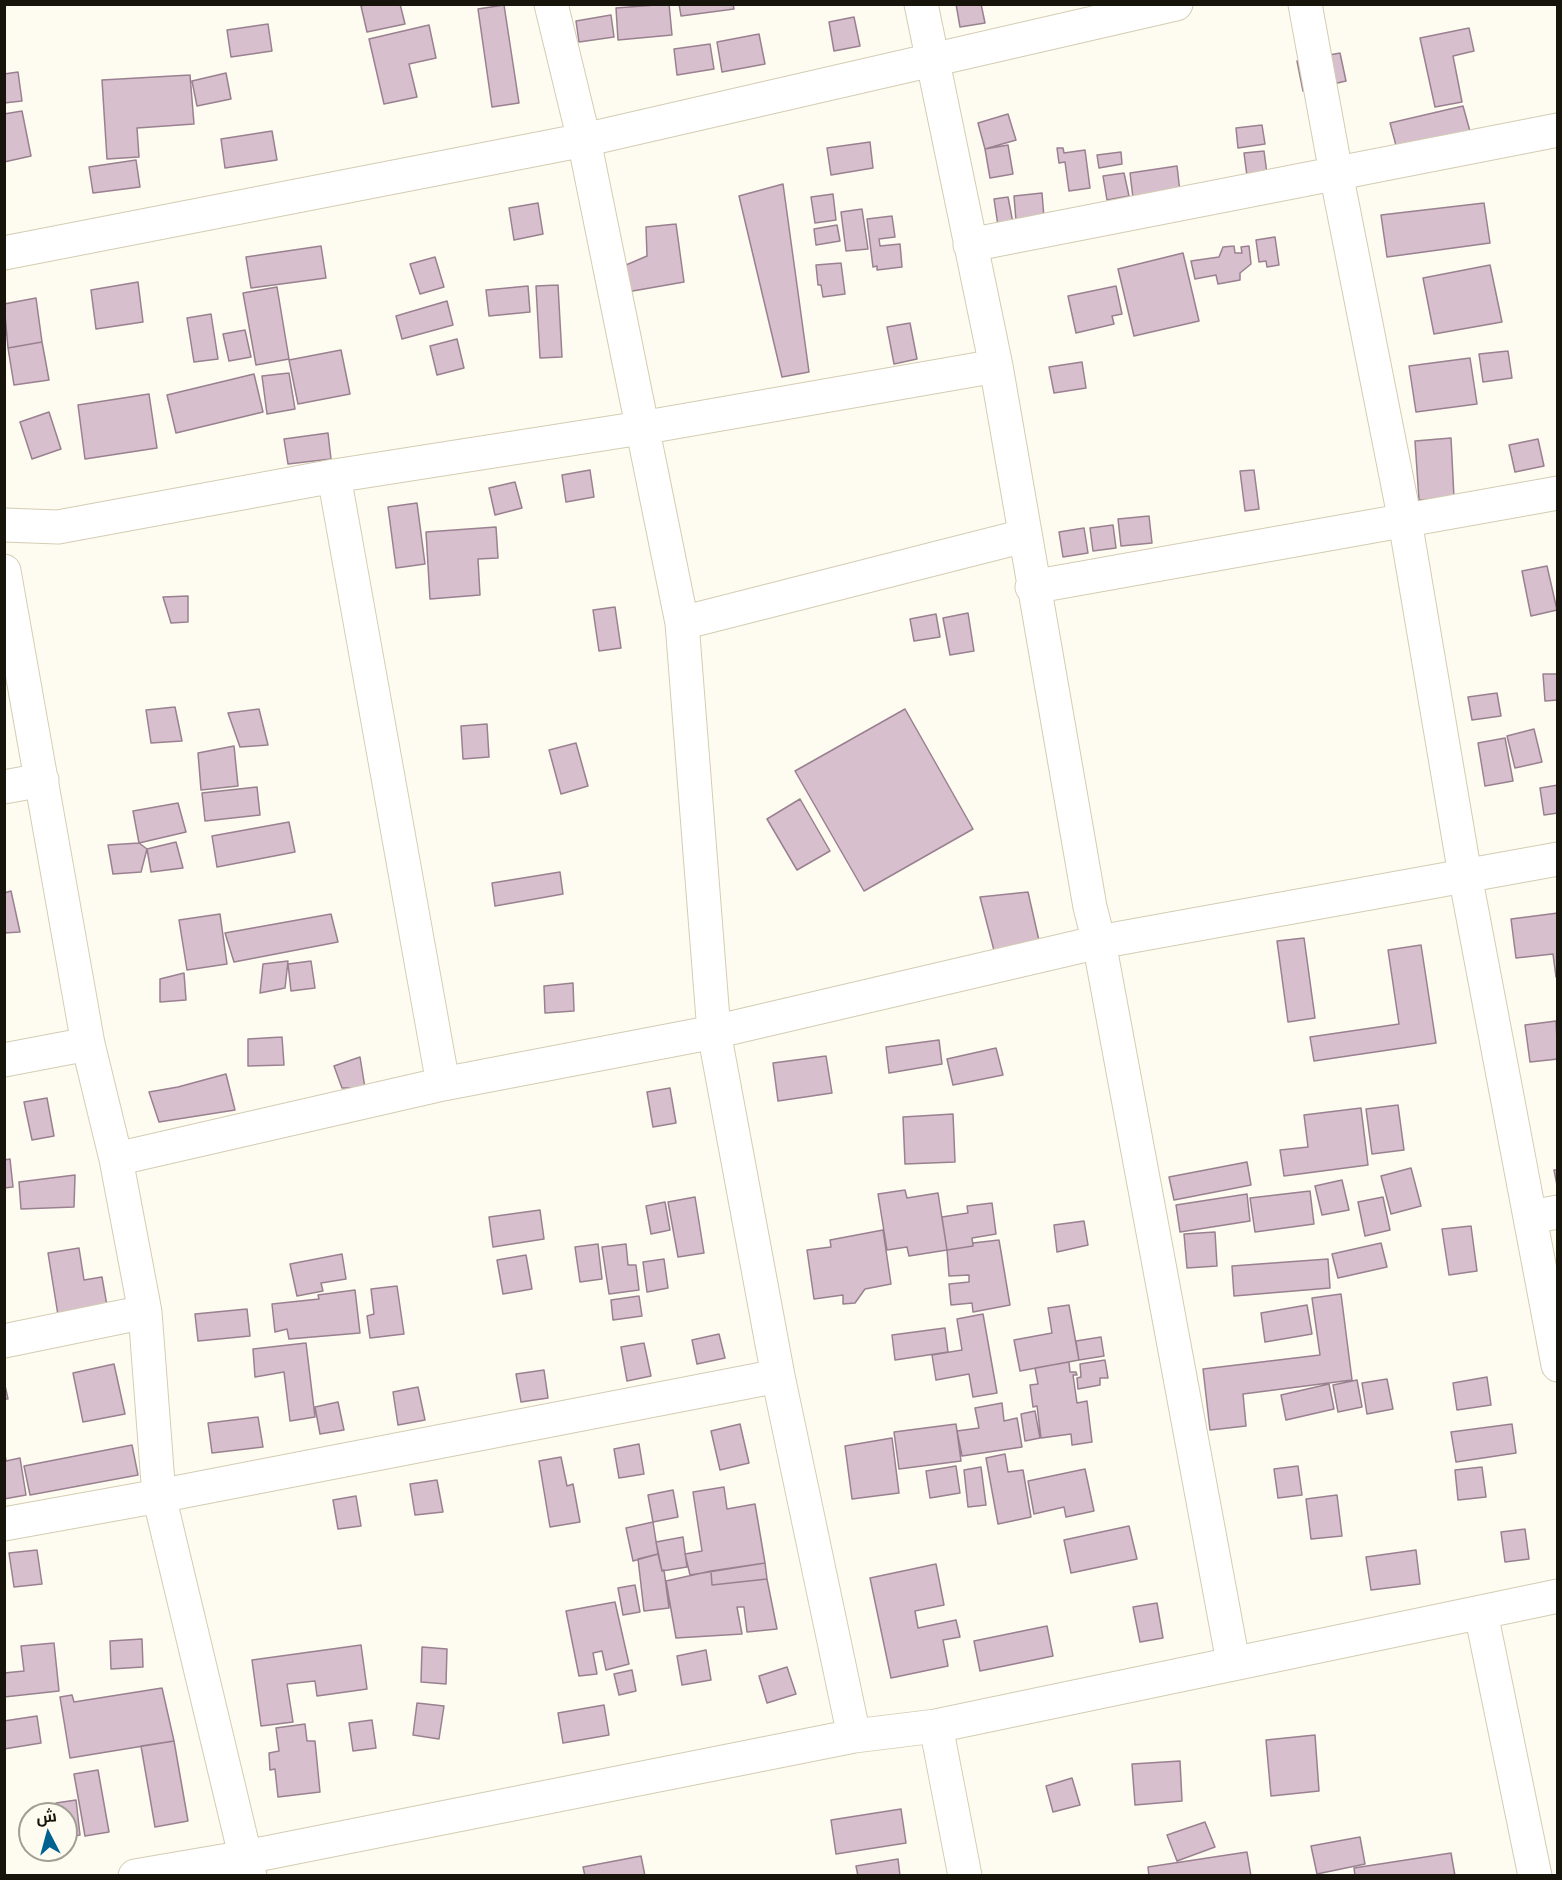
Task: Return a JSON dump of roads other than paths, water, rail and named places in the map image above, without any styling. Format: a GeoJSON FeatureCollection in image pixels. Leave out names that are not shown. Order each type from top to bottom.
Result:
{"type":"FeatureCollection","features":[{"type":"Feature","properties":{"kind":"street"},"geometry":{"type":"LineString","coordinates":[[552,4],[584,140],[682,623],[714,1032],[778,1376],[854,1736]]}},
{"type":"Feature","properties":{"kind":"street"},"geometry":{"type":"LineString","coordinates":[[921,4],[996,366],[1032,587],[1090,907],[1099,942],[1233,1662]]}},
{"type":"Feature","properties":{"kind":"street"},"geometry":{"type":"LineString","coordinates":[[4,253],[584,140],[932,62],[1176,4]]}},
{"type":"Feature","properties":{"kind":"street"},"geometry":{"type":"LineString","coordinates":[[1305,4],[1405,521],[1465,875],[1544,1215],[1557,1365]]}},
{"type":"Feature","properties":{"kind":"street"},"geometry":{"type":"LineString","coordinates":[[970,245],[1557,130]]}},
{"type":"Feature","properties":{"kind":"street"},"geometry":{"type":"LineString","coordinates":[[4,525],[58,527],[334,476],[641,428],[996,366]]}},
{"type":"Feature","properties":{"kind":"street"},"geometry":{"type":"LineString","coordinates":[[334,476],[443,1084]]}},
{"type":"Feature","properties":{"kind":"street"},"geometry":{"type":"LineString","coordinates":[[1032,587],[1557,493]]}},
{"type":"Feature","properties":{"kind":"street"},"geometry":{"type":"LineString","coordinates":[[682,623],[1024,536]]}},
{"type":"Feature","properties":{"kind":"street"},"geometry":{"type":"LineString","coordinates":[[4,571],[88,1044],[116,1159],[145,1312],[159,1496],[248,1866]]}},
{"type":"Feature","properties":{"kind":"street"},"geometry":{"type":"LineString","coordinates":[[4,787],[42,780]]}},
{"type":"Feature","properties":{"kind":"street"},"geometry":{"type":"LineString","coordinates":[[116,1159],[443,1084],[714,1032],[1099,942],[1557,859]]}},
{"type":"Feature","properties":{"kind":"street"},"geometry":{"type":"LineString","coordinates":[[4,1060],[88,1044]]}},
{"type":"Feature","properties":{"kind":"street"},"geometry":{"type":"LineString","coordinates":[[4,1341],[145,1312]]}},
{"type":"Feature","properties":{"kind":"street"},"geometry":{"type":"LineString","coordinates":[[4,1524],[778,1376]]}},
{"type":"Feature","properties":{"kind":"street"},"geometry":{"type":"LineString","coordinates":[[135,1875],[248,1866],[854,1736],[936,1726],[1557,1596]]}},
{"type":"Feature","properties":{"kind":"street"},"geometry":{"type":"LineString","coordinates":[[1480,1612],[1535,1875]]}},
{"type":"Feature","properties":{"kind":"street"},"geometry":{"type":"LineString","coordinates":[[936,1726],[964,1875]]}}]}
